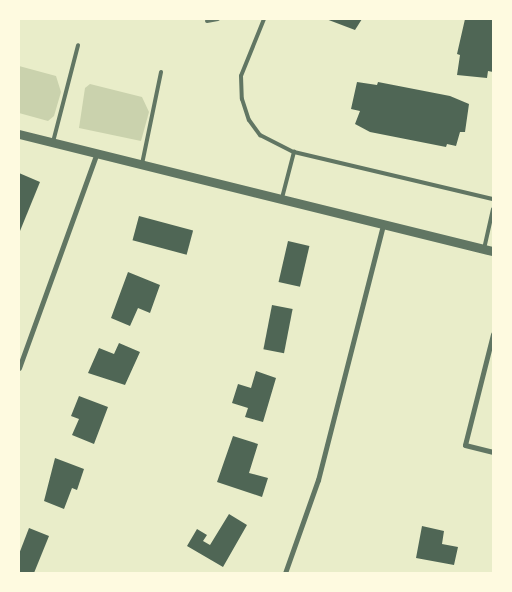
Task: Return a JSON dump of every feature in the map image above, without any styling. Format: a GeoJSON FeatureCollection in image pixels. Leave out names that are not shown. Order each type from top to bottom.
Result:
{"type":"FeatureCollection","features":[{"type":"Feature","properties":{"kind":"street"},"geometry":{"type":"LineString","coordinates":[[19,134],[489,250]]}},
{"type":"Feature","properties":{"kind":"street"},"geometry":{"type":"LineString","coordinates":[[19,368],[97,153]]}},
{"type":"Feature","properties":{"kind":"street"},"geometry":{"type":"LineString","coordinates":[[285,573],[318,480],[383,225]]}},
{"type":"Feature","properties":{"kind":"street"},"geometry":{"type":"LineString","coordinates":[[493,334],[465,445],[493,452]]}},
{"type":"Feature","properties":{"kind":"lane"},"geometry":{"type":"LineString","coordinates":[[207,21],[218,19]]}},
{"type":"Feature","properties":{"kind":"lane"},"geometry":{"type":"LineString","coordinates":[[264,19],[241,76],[242,99],[249,120],[260,135],[294,152],[493,199]]}},
{"type":"Feature","properties":{"kind":"lane"},"geometry":{"type":"LineString","coordinates":[[53,142],[78,45]]}},
{"type":"Feature","properties":{"kind":"lane"},"geometry":{"type":"LineString","coordinates":[[142,164],[161,72]]}},
{"type":"Feature","properties":{"kind":"lane"},"geometry":{"type":"LineString","coordinates":[[281,199],[294,152]]}},
{"type":"Feature","properties":{"kind":"lane"},"geometry":{"type":"LineString","coordinates":[[489,250],[493,209]]}},
{"type":"Feature","properties":{"kind":"green space"},"geometry":{"type":"Polygon","coordinates":[[[19,66],[56,76],[61,92],[54,116],[48,121],[19,113],[19,66]]]}},
{"type":"Feature","properties":{"kind":"green space"},"geometry":{"type":"Polygon","coordinates":[[[90,84],[142,97],[149,112],[141,141],[79,128],[85,88],[90,84]]]}},
{"type":"Feature","properties":{"kind":"building"},"geometry":{"type":"Polygon","coordinates":[[[326,19],[362,19],[355,30],[326,19]]]}},
{"type":"Feature","properties":{"kind":"building"},"geometry":{"type":"Polygon","coordinates":[[[465,19],[493,19],[493,72],[488,71],[487,78],[457,75],[460,55],[457,54],[465,19]]]}},
{"type":"Feature","properties":{"kind":"building"},"geometry":{"type":"Polygon","coordinates":[[[357,82],[377,85],[378,82],[450,96],[469,104],[465,132],[460,132],[456,146],[447,144],[446,147],[370,132],[355,124],[360,111],[351,109],[357,82]]]}},
{"type":"Feature","properties":{"kind":"building"},"geometry":{"type":"Polygon","coordinates":[[[19,173],[40,182],[20,231],[19,230],[19,173]]]}},
{"type":"Feature","properties":{"kind":"building"},"geometry":{"type":"Polygon","coordinates":[[[139,216],[193,230],[187,255],[133,240],[139,216]]]}},
{"type":"Feature","properties":{"kind":"building"},"geometry":{"type":"Polygon","coordinates":[[[288,241],[309,246],[300,287],[279,282],[288,241]]]}},
{"type":"Feature","properties":{"kind":"building"},"geometry":{"type":"Polygon","coordinates":[[[128,272],[160,285],[150,313],[138,308],[130,326],[111,318],[128,272]]]}},
{"type":"Feature","properties":{"kind":"building"},"geometry":{"type":"Polygon","coordinates":[[[272,305],[293,309],[284,353],[263,349],[272,305]]]}},
{"type":"Feature","properties":{"kind":"building"},"geometry":{"type":"Polygon","coordinates":[[[119,343],[140,352],[125,385],[88,373],[99,348],[114,354],[119,343]]]}},
{"type":"Feature","properties":{"kind":"building"},"geometry":{"type":"Polygon","coordinates":[[[256,371],[276,378],[263,422],[245,417],[248,408],[232,403],[238,384],[251,388],[256,371]]]}},
{"type":"Feature","properties":{"kind":"building"},"geometry":{"type":"Polygon","coordinates":[[[79,396],[108,407],[94,444],[72,435],[79,419],[71,416],[79,396]]]}},
{"type":"Feature","properties":{"kind":"building"},"geometry":{"type":"Polygon","coordinates":[[[233,436],[258,444],[249,473],[268,478],[262,497],[217,482],[233,436]]]}},
{"type":"Feature","properties":{"kind":"building"},"geometry":{"type":"Polygon","coordinates":[[[55,458],[84,469],[77,490],[72,488],[64,509],[44,501],[55,458]]]}},
{"type":"Feature","properties":{"kind":"building"},"geometry":{"type":"Polygon","coordinates":[[[229,514],[247,525],[223,567],[187,546],[197,529],[207,535],[203,541],[210,545],[229,514]]]}},
{"type":"Feature","properties":{"kind":"building"},"geometry":{"type":"Polygon","coordinates":[[[422,526],[444,531],[442,544],[458,547],[454,565],[416,558],[422,526]]]}},
{"type":"Feature","properties":{"kind":"building"},"geometry":{"type":"Polygon","coordinates":[[[29,528],[49,536],[34,573],[19,573],[19,554],[29,528]]]}}]}
